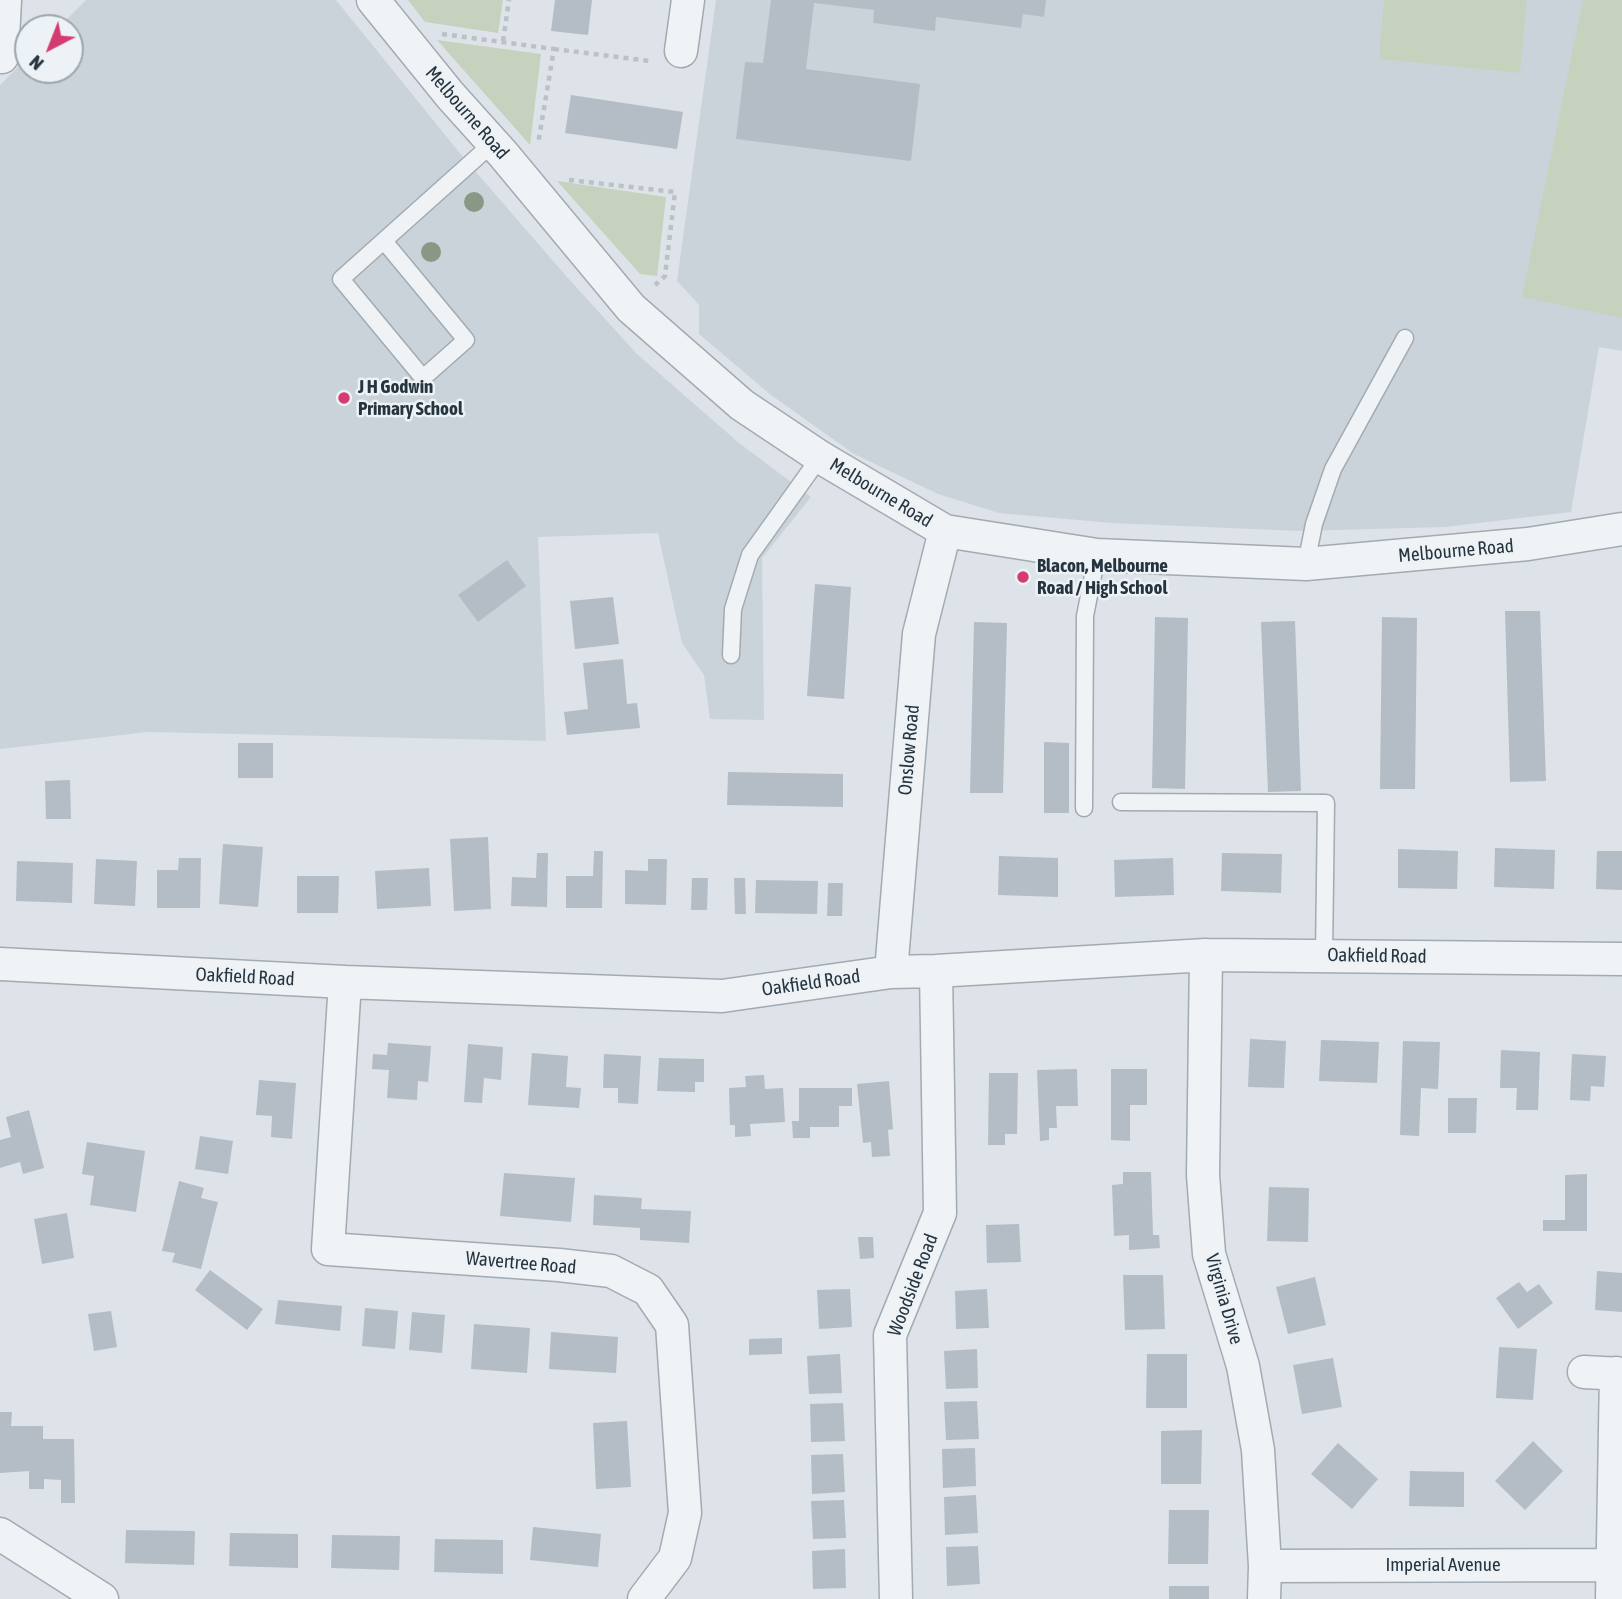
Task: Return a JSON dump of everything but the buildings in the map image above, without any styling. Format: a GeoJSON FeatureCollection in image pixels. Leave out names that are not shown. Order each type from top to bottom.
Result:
{"type":"FeatureCollection","features":[{"type":"Feature","properties":{"kind":"street"},"geometry":{"type":"LineString","coordinates":[[2,57],[5,0]]}},
{"type":"Feature","properties":{"kind":"street","name":"Melbourne Road"},"geometry":{"type":"LineString","coordinates":[[373,0],[450,95],[526,175],[631,308],[742,405],[820,457],[945,531],[1097,555],[1306,564],[1528,544],[1622,529]]}},
{"type":"Feature","properties":{"kind":"street"},"geometry":{"type":"LineString","coordinates":[[681,51],[688,0]]}},
{"type":"Feature","properties":{"kind":"street","name":"Onslow Road"},"geometry":{"type":"LineString","coordinates":[[891,972],[919,634],[945,531]]}},
{"type":"Feature","properties":{"kind":"street","name":"Oakfield Road"},"geometry":{"type":"LineString","coordinates":[[0,964],[345,982],[722,996],[891,972],[1206,955],[1622,959]]}},
{"type":"Feature","properties":{"kind":"street","name":"Virginia Drive"},"geometry":{"type":"LineString","coordinates":[[1206,955],[1203,1175],[1209,1254],[1245,1378],[1258,1450],[1265,1566],[1264,1599]]}},
{"type":"Feature","properties":{"kind":"street","name":"Woodside Road"},"geometry":{"type":"LineString","coordinates":[[895,1599],[890,1335],[940,1213],[936,971]]}},
{"type":"Feature","properties":{"kind":"street","name":"Wavertree Road"},"geometry":{"type":"LineString","coordinates":[[345,982],[328,1249],[611,1271],[648,1290],[672,1325],[685,1513],[675,1558],[644,1599]]}},
{"type":"Feature","properties":{"kind":"street"},"geometry":{"type":"LineString","coordinates":[[1584,1372],[1619,1373],[1617,1565],[1612,1599]]}},
{"type":"Feature","properties":{"kind":"street"},"geometry":{"type":"LineString","coordinates":[[0,1534],[102,1599]]}},
{"type":"Feature","properties":{"kind":"street","name":"Imperial Avenue"},"geometry":{"type":"LineString","coordinates":[[1265,1566],[1617,1565]]}},
{"type":"Feature","properties":{"kind":"lane"},"geometry":{"type":"LineString","coordinates":[[384,241],[466,340],[423,378],[341,279],[493,143]]}},
{"type":"Feature","properties":{"kind":"lane"},"geometry":{"type":"LineString","coordinates":[[1306,564],[1314,524],[1333,468],[1405,338]]}},
{"type":"Feature","properties":{"kind":"lane"},"geometry":{"type":"LineString","coordinates":[[732,655],[733,609],[750,555],[820,457]]}},
{"type":"Feature","properties":{"kind":"lane"},"geometry":{"type":"LineString","coordinates":[[1084,808],[1085,616],[1097,555]]}},
{"type":"Feature","properties":{"kind":"lane"},"geometry":{"type":"LineString","coordinates":[[1121,802],[1326,803],[1324,956]]}},
{"type":"Feature","properties":{"kind":"path"},"geometry":{"type":"LineString","coordinates":[[503,41],[509,0]]}},
{"type":"Feature","properties":{"kind":"path"},"geometry":{"type":"LineString","coordinates":[[397,29],[680,64],[681,51]]}},
{"type":"Feature","properties":{"kind":"path"},"geometry":{"type":"LineString","coordinates":[[554,49],[526,175],[675,192],[664,276],[631,308]]}},
{"type":"Feature","properties":{"kind":"shaded area","name":"J H Godwin Primary School"},"geometry":{"type":"Polygon","coordinates":[[[86,0],[336,0],[463,157],[637,354],[739,443],[811,497],[762,558],[764,720],[710,719],[704,675],[682,643],[658,533],[538,537],[546,741],[148,732],[0,749],[0,85],[14,71],[14,84],[84,84],[84,14],[72,14],[86,0]]]}},
{"type":"Feature","properties":{"kind":"shaded area"},"geometry":{"type":"Polygon","coordinates":[[[716,0],[1622,0],[1622,351],[1599,347],[1571,512],[1445,527],[1299,531],[1112,523],[999,513],[938,494],[854,454],[771,395],[699,334],[699,305],[677,281],[716,0]]]}},
{"type":"Feature","properties":{"kind":"green space"},"geometry":{"type":"Polygon","coordinates":[[[408,0],[503,0],[498,33],[425,22],[408,0]]]}},
{"type":"Feature","properties":{"kind":"green space"},"geometry":{"type":"Polygon","coordinates":[[[1384,0],[1527,0],[1520,73],[1379,59],[1384,0]]]}},
{"type":"Feature","properties":{"kind":"green space"},"geometry":{"type":"Polygon","coordinates":[[[1583,0],[1622,0],[1622,318],[1522,297],[1583,0]]]}},
{"type":"Feature","properties":{"kind":"green space"},"geometry":{"type":"Polygon","coordinates":[[[437,40],[541,54],[530,145],[437,40]]]}},
{"type":"Feature","properties":{"kind":"green space"},"geometry":{"type":"Polygon","coordinates":[[[557,181],[666,197],[657,276],[640,274],[557,181]]]}},
{"type":"Feature","properties":{"kind":"place","name":"J H Godwin Primary School"},"geometry":{"type":"Point","coordinates":[344,398]}},
{"type":"Feature","properties":{"kind":"place","name":"Blacon, Melbourne Road / High School"},"geometry":{"type":"Point","coordinates":[1023,577]}}]}
